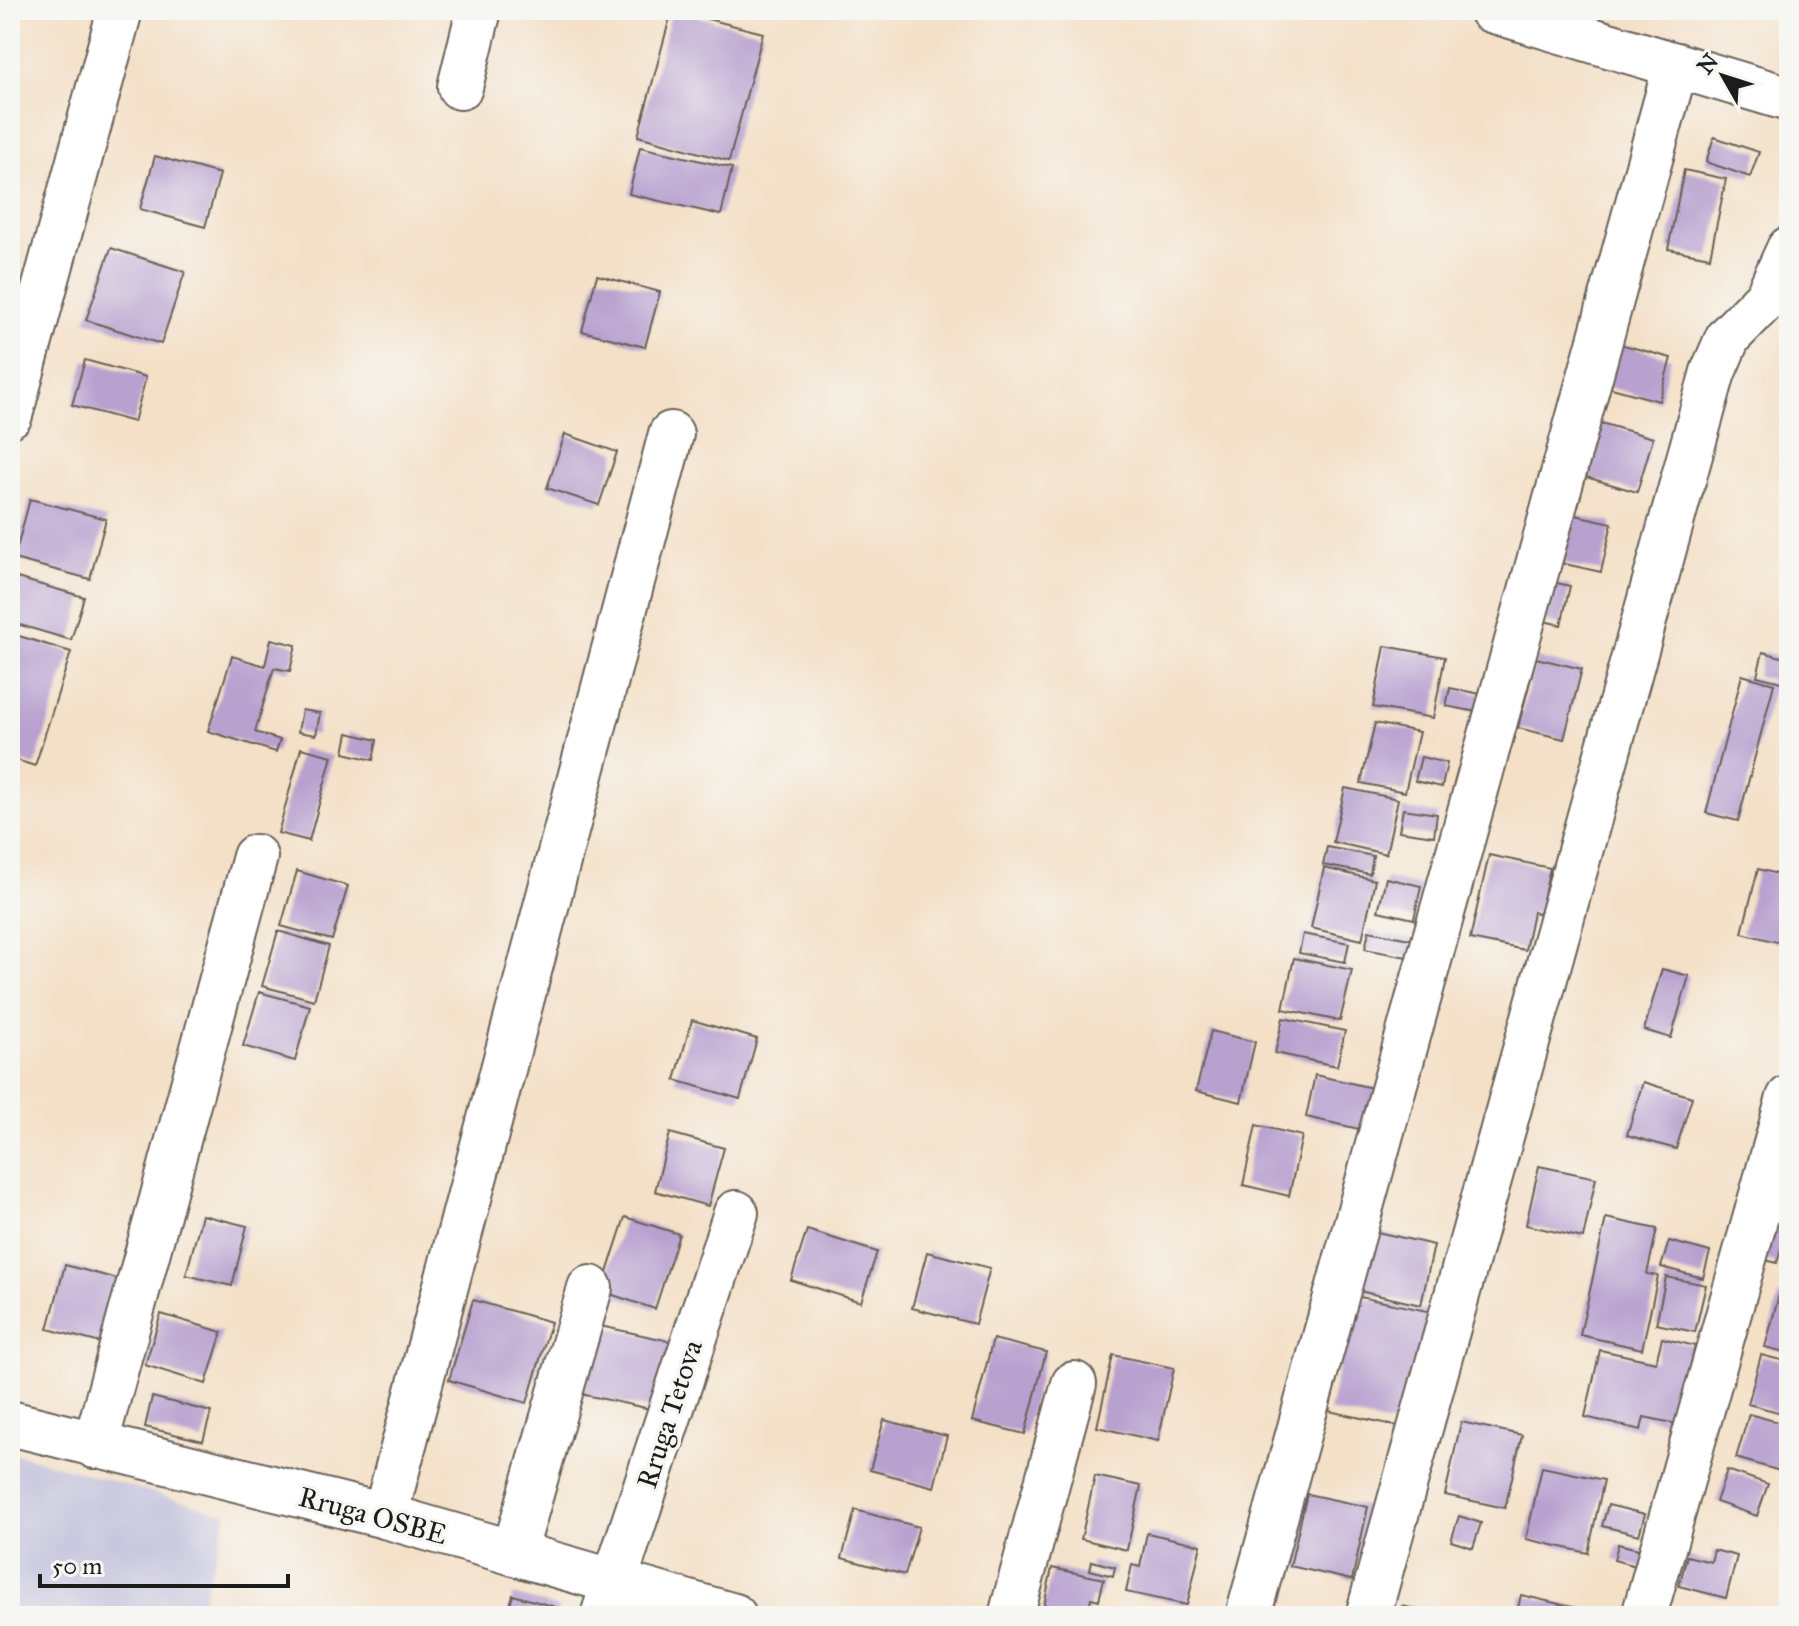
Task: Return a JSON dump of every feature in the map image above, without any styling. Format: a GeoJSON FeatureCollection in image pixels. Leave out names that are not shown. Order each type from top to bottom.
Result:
{"type":"FeatureCollection","features":[{"type":"Feature","properties":{"kind":"street"},"geometry":{"type":"LineString","coordinates":[[10,415],[120,10]]}},
{"type":"Feature","properties":{"kind":"street"},"geometry":{"type":"LineString","coordinates":[[460,87],[479,10]]}},
{"type":"Feature","properties":{"kind":"street"},"geometry":{"type":"LineString","coordinates":[[1491,10],[1562,20],[1676,65],[1789,99]]}},
{"type":"Feature","properties":{"kind":"street"},"geometry":{"type":"LineString","coordinates":[[1248,1616],[1676,65]]}},
{"type":"Feature","properties":{"kind":"street"},"geometry":{"type":"LineString","coordinates":[[1368,1616],[1713,372],[1728,337],[1767,297],[1789,249]]}},
{"type":"Feature","properties":{"kind":"street"},"geometry":{"type":"LineString","coordinates":[[385,1516],[671,434]]}},
{"type":"Feature","properties":{"kind":"street"},"geometry":{"type":"LineString","coordinates":[[95,1446],[255,857]]}},
{"type":"Feature","properties":{"kind":"street"},"geometry":{"type":"LineString","coordinates":[[1644,1616],[1789,1098]]}},
{"type":"Feature","properties":{"kind":"street","name":"Rruga Tetova"},"geometry":{"type":"LineString","coordinates":[[608,1598],[736,1213]]}},
{"type":"Feature","properties":{"kind":"street"},"geometry":{"type":"LineString","coordinates":[[514,1553],[590,1288]]}},
{"type":"Feature","properties":{"kind":"street"},"geometry":{"type":"LineString","coordinates":[[1011,1616],[1074,1384]]}},
{"type":"Feature","properties":{"kind":"street","name":"Rruga OSBE"},"geometry":{"type":"LineString","coordinates":[[10,1423],[385,1516],[514,1553],[608,1598],[734,1616]]}},
{"type":"Feature","properties":{"kind":"shaded area"},"geometry":{"type":"Polygon","coordinates":[[[10,1452],[227,1514],[198,1616],[10,1616],[10,1452]]]}},
{"type":"Feature","properties":{"kind":"building"},"geometry":{"type":"Polygon","coordinates":[[[672,10],[763,33],[729,161],[638,136],[672,10]]]}},
{"type":"Feature","properties":{"kind":"building"},"geometry":{"type":"Polygon","coordinates":[[[1714,137],[1759,152],[1750,177],[1706,162],[1714,137]]]}},
{"type":"Feature","properties":{"kind":"building"},"geometry":{"type":"Polygon","coordinates":[[[640,147],[732,168],[721,215],[629,194],[640,147]]]}},
{"type":"Feature","properties":{"kind":"building"},"geometry":{"type":"Polygon","coordinates":[[[155,156],[220,174],[205,227],[140,209],[155,156]]]}},
{"type":"Feature","properties":{"kind":"building"},"geometry":{"type":"Polygon","coordinates":[[[1684,170],[1726,179],[1710,257],[1668,249],[1684,170]]]}},
{"type":"Feature","properties":{"kind":"building"},"geometry":{"type":"Polygon","coordinates":[[[111,248],[185,272],[161,344],[86,320],[111,248]]]}},
{"type":"Feature","properties":{"kind":"building"},"geometry":{"type":"Polygon","coordinates":[[[597,275],[660,292],[645,347],[582,331],[597,275]]]}},
{"type":"Feature","properties":{"kind":"building"},"geometry":{"type":"Polygon","coordinates":[[[1620,344],[1671,358],[1659,401],[1608,387],[1620,344]]]}},
{"type":"Feature","properties":{"kind":"building"},"geometry":{"type":"Polygon","coordinates":[[[85,360],[146,377],[134,422],[72,405],[85,360]]]}},
{"type":"Feature","properties":{"kind":"building"},"geometry":{"type":"Polygon","coordinates":[[[1601,423],[1653,438],[1637,492],[1586,477],[1601,423]]]}},
{"type":"Feature","properties":{"kind":"building"},"geometry":{"type":"Polygon","coordinates":[[[565,434],[617,452],[599,505],[547,488],[565,434]]]}},
{"type":"Feature","properties":{"kind":"building"},"geometry":{"type":"Polygon","coordinates":[[[30,499],[106,519],[90,579],[14,559],[30,499]]]}},
{"type":"Feature","properties":{"kind":"building"},"geometry":{"type":"Polygon","coordinates":[[[1566,513],[1612,523],[1601,572],[1556,562],[1566,513]]]}},
{"type":"Feature","properties":{"kind":"building"},"geometry":{"type":"Polygon","coordinates":[[[17,578],[84,597],[71,640],[10,622],[10,602],[17,578]]]}},
{"type":"Feature","properties":{"kind":"building"},"geometry":{"type":"Polygon","coordinates":[[[1548,581],[1570,586],[1561,625],[1539,620],[1548,581]]]}},
{"type":"Feature","properties":{"kind":"building"},"geometry":{"type":"Polygon","coordinates":[[[19,636],[71,652],[35,766],[10,758],[10,664],[19,636]]]}},
{"type":"Feature","properties":{"kind":"building"},"geometry":{"type":"Polygon","coordinates":[[[271,639],[296,645],[290,671],[274,668],[255,732],[280,740],[276,752],[208,731],[232,656],[265,666],[271,639]]]}},
{"type":"Feature","properties":{"kind":"building"},"geometry":{"type":"Polygon","coordinates":[[[1385,646],[1445,657],[1433,718],[1373,707],[1385,646]]]}},
{"type":"Feature","properties":{"kind":"building"},"geometry":{"type":"Polygon","coordinates":[[[1763,652],[1789,659],[1789,684],[1757,676],[1763,652]]]}},
{"type":"Feature","properties":{"kind":"building"},"geometry":{"type":"Polygon","coordinates":[[[1536,658],[1582,669],[1564,739],[1518,728],[1536,658]]]}},
{"type":"Feature","properties":{"kind":"building"},"geometry":{"type":"Polygon","coordinates":[[[1742,675],[1774,684],[1738,821],[1706,813],[1742,675]]]}},
{"type":"Feature","properties":{"kind":"building"},"geometry":{"type":"Polygon","coordinates":[[[1450,688],[1486,695],[1482,713],[1446,706],[1450,688]]]}},
{"type":"Feature","properties":{"kind":"building"},"geometry":{"type":"Polygon","coordinates":[[[302,710],[320,713],[316,735],[298,732],[302,710]]]}},
{"type":"Feature","properties":{"kind":"building"},"geometry":{"type":"Polygon","coordinates":[[[1375,723],[1419,732],[1405,792],[1361,783],[1375,723]]]}},
{"type":"Feature","properties":{"kind":"building"},"geometry":{"type":"Polygon","coordinates":[[[348,733],[377,740],[373,760],[344,753],[348,733]]]}},
{"type":"Feature","properties":{"kind":"building"},"geometry":{"type":"Polygon","coordinates":[[[301,748],[332,756],[309,841],[278,833],[301,748]]]}},
{"type":"Feature","properties":{"kind":"building"},"geometry":{"type":"Polygon","coordinates":[[[1421,757],[1447,763],[1442,787],[1415,781],[1421,757]]]}},
{"type":"Feature","properties":{"kind":"building"},"geometry":{"type":"Polygon","coordinates":[[[1345,788],[1398,799],[1386,854],[1333,842],[1345,788]]]}},
{"type":"Feature","properties":{"kind":"building"},"geometry":{"type":"Polygon","coordinates":[[[1403,809],[1437,814],[1434,836],[1399,831],[1403,809]]]}},
{"type":"Feature","properties":{"kind":"building"},"geometry":{"type":"Polygon","coordinates":[[[1327,847],[1373,856],[1370,874],[1323,865],[1327,847]]]}},
{"type":"Feature","properties":{"kind":"building"},"geometry":{"type":"Polygon","coordinates":[[[1489,855],[1550,868],[1540,914],[1533,912],[1525,950],[1470,939],[1489,855]]]}},
{"type":"Feature","properties":{"kind":"building"},"geometry":{"type":"Polygon","coordinates":[[[1324,868],[1375,880],[1362,940],[1311,928],[1324,868]]]}},
{"type":"Feature","properties":{"kind":"building"},"geometry":{"type":"Polygon","coordinates":[[[1758,869],[1789,877],[1789,945],[1742,933],[1758,869]]]}},
{"type":"Feature","properties":{"kind":"building"},"geometry":{"type":"Polygon","coordinates":[[[297,871],[348,886],[332,940],[281,926],[297,871]]]}},
{"type":"Feature","properties":{"kind":"building"},"geometry":{"type":"Polygon","coordinates":[[[1386,878],[1421,886],[1414,919],[1378,911],[1386,878]]]}},
{"type":"Feature","properties":{"kind":"building"},"geometry":{"type":"Polygon","coordinates":[[[278,931],[329,946],[314,1000],[262,986],[278,931]]]}},
{"type":"Feature","properties":{"kind":"building"},"geometry":{"type":"Polygon","coordinates":[[[1369,931],[1415,940],[1412,958],[1365,949],[1369,931]]]}},
{"type":"Feature","properties":{"kind":"building"},"geometry":{"type":"Polygon","coordinates":[[[1303,934],[1349,943],[1345,962],[1299,953],[1303,934]]]}},
{"type":"Feature","properties":{"kind":"building"},"geometry":{"type":"Polygon","coordinates":[[[1294,958],[1352,970],[1340,1021],[1283,1009],[1294,958]]]}},
{"type":"Feature","properties":{"kind":"building"},"geometry":{"type":"Polygon","coordinates":[[[1662,969],[1689,976],[1671,1038],[1644,1030],[1662,969]]]}},
{"type":"Feature","properties":{"kind":"building"},"geometry":{"type":"Polygon","coordinates":[[[259,992],[310,1006],[295,1061],[243,1046],[259,992]]]}},
{"type":"Feature","properties":{"kind":"building"},"geometry":{"type":"Polygon","coordinates":[[[1283,1018],[1345,1031],[1337,1066],[1275,1053],[1283,1018]]]}},
{"type":"Feature","properties":{"kind":"building"},"geometry":{"type":"Polygon","coordinates":[[[692,1020],[757,1039],[740,1099],[675,1080],[692,1020]]]}},
{"type":"Feature","properties":{"kind":"building"},"geometry":{"type":"Polygon","coordinates":[[[1211,1031],[1255,1042],[1241,1102],[1196,1091],[1211,1031]]]}},
{"type":"Feature","properties":{"kind":"building"},"geometry":{"type":"Polygon","coordinates":[[[1315,1075],[1377,1089],[1368,1131],[1306,1117],[1315,1075]]]}},
{"type":"Feature","properties":{"kind":"building"},"geometry":{"type":"Polygon","coordinates":[[[1643,1082],[1692,1097],[1676,1149],[1627,1135],[1643,1082]]]}},
{"type":"Feature","properties":{"kind":"building"},"geometry":{"type":"Polygon","coordinates":[[[1256,1125],[1302,1136],[1289,1196],[1243,1185],[1256,1125]]]}},
{"type":"Feature","properties":{"kind":"building"},"geometry":{"type":"Polygon","coordinates":[[[670,1133],[724,1148],[708,1206],[655,1191],[670,1133]]]}},
{"type":"Feature","properties":{"kind":"building"},"geometry":{"type":"Polygon","coordinates":[[[1539,1166],[1596,1178],[1583,1238],[1526,1225],[1539,1166]]]}},
{"type":"Feature","properties":{"kind":"building"},"geometry":{"type":"Polygon","coordinates":[[[1772,1195],[1789,1200],[1789,1222],[1777,1263],[1754,1257],[1772,1195]]]}},
{"type":"Feature","properties":{"kind":"building"},"geometry":{"type":"Polygon","coordinates":[[[202,1215],[247,1226],[232,1286],[186,1275],[202,1215]]]}},
{"type":"Feature","properties":{"kind":"building"},"geometry":{"type":"Polygon","coordinates":[[[625,1217],[679,1234],[655,1309],[601,1291],[625,1217]]]}},
{"type":"Feature","properties":{"kind":"building"},"geometry":{"type":"Polygon","coordinates":[[[1606,1218],[1657,1229],[1647,1274],[1658,1276],[1642,1349],[1580,1335],[1606,1218]]]}},
{"type":"Feature","properties":{"kind":"building"},"geometry":{"type":"Polygon","coordinates":[[[807,1230],[877,1252],[861,1302],[791,1280],[807,1230]]]}},
{"type":"Feature","properties":{"kind":"building"},"geometry":{"type":"Polygon","coordinates":[[[1373,1231],[1434,1245],[1421,1305],[1359,1291],[1373,1231]]]}},
{"type":"Feature","properties":{"kind":"building"},"geometry":{"type":"Polygon","coordinates":[[[1669,1241],[1710,1252],[1703,1278],[1661,1267],[1669,1241]]]}},
{"type":"Feature","properties":{"kind":"building"},"geometry":{"type":"Polygon","coordinates":[[[927,1252],[990,1268],[975,1324],[912,1308],[927,1252]]]}},
{"type":"Feature","properties":{"kind":"building"},"geometry":{"type":"Polygon","coordinates":[[[65,1265],[125,1281],[108,1345],[48,1329],[65,1265]]]}},
{"type":"Feature","properties":{"kind":"building"},"geometry":{"type":"Polygon","coordinates":[[[1666,1277],[1706,1285],[1695,1332],[1656,1324],[1666,1277]]]}},
{"type":"Feature","properties":{"kind":"building"},"geometry":{"type":"Polygon","coordinates":[[[1779,1295],[1789,1298],[1789,1353],[1765,1347],[1779,1295]]]}},
{"type":"Feature","properties":{"kind":"building"},"geometry":{"type":"Polygon","coordinates":[[[1355,1296],[1432,1312],[1407,1428],[1329,1411],[1355,1296]]]}},
{"type":"Feature","properties":{"kind":"building"},"geometry":{"type":"Polygon","coordinates":[[[473,1300],[551,1322],[527,1403],[449,1380],[473,1300]]]}},
{"type":"Feature","properties":{"kind":"building"},"geometry":{"type":"Polygon","coordinates":[[[161,1314],[222,1332],[206,1384],[145,1365],[161,1314]]]}},
{"type":"Feature","properties":{"kind":"building"},"geometry":{"type":"Polygon","coordinates":[[[591,1324],[670,1341],[655,1410],[576,1393],[591,1324]]]}},
{"type":"Feature","properties":{"kind":"building"},"geometry":{"type":"Polygon","coordinates":[[[1662,1338],[1695,1346],[1677,1424],[1644,1417],[1641,1430],[1585,1417],[1600,1350],[1656,1362],[1662,1338]]]}},
{"type":"Feature","properties":{"kind":"building"},"geometry":{"type":"Polygon","coordinates":[[[993,1339],[1046,1352],[1025,1434],[972,1421],[993,1339]]]}},
{"type":"Feature","properties":{"kind":"building"},"geometry":{"type":"Polygon","coordinates":[[[1113,1355],[1174,1368],[1158,1441],[1097,1427],[1113,1355]]]}},
{"type":"Feature","properties":{"kind":"building"},"geometry":{"type":"Polygon","coordinates":[[[1761,1355],[1789,1362],[1789,1415],[1748,1404],[1761,1355]]]}},
{"type":"Feature","properties":{"kind":"building"},"geometry":{"type":"Polygon","coordinates":[[[152,1397],[211,1412],[203,1441],[145,1427],[152,1397]]]}},
{"type":"Feature","properties":{"kind":"building"},"geometry":{"type":"Polygon","coordinates":[[[1749,1414],[1789,1425],[1789,1439],[1780,1471],[1736,1458],[1749,1414]]]}},
{"type":"Feature","properties":{"kind":"building"},"geometry":{"type":"Polygon","coordinates":[[[884,1420],[947,1436],[934,1487],[870,1470],[884,1420]]]}},
{"type":"Feature","properties":{"kind":"building"},"geometry":{"type":"Polygon","coordinates":[[[1461,1422],[1522,1435],[1505,1508],[1445,1495],[1461,1422]]]}},
{"type":"Feature","properties":{"kind":"building"},"geometry":{"type":"Polygon","coordinates":[[[1542,1467],[1604,1480],[1588,1553],[1526,1539],[1542,1467]]]}},
{"type":"Feature","properties":{"kind":"building"},"geometry":{"type":"Polygon","coordinates":[[[1727,1470],[1768,1484],[1757,1516],[1716,1502],[1727,1470]]]}},
{"type":"Feature","properties":{"kind":"building"},"geometry":{"type":"Polygon","coordinates":[[[1095,1476],[1141,1486],[1127,1550],[1081,1539],[1095,1476]]]}},
{"type":"Feature","properties":{"kind":"building"},"geometry":{"type":"Polygon","coordinates":[[[1307,1494],[1368,1507],[1352,1580],[1290,1566],[1307,1494]]]}},
{"type":"Feature","properties":{"kind":"building"},"geometry":{"type":"Polygon","coordinates":[[[1608,1505],[1645,1514],[1639,1535],[1602,1526],[1608,1505]]]}},
{"type":"Feature","properties":{"kind":"building"},"geometry":{"type":"Polygon","coordinates":[[[855,1510],[919,1527],[905,1575],[842,1558],[855,1510]]]}},
{"type":"Feature","properties":{"kind":"building"},"geometry":{"type":"Polygon","coordinates":[[[1459,1516],[1481,1523],[1473,1548],[1451,1541],[1459,1516]]]}},
{"type":"Feature","properties":{"kind":"building"},"geometry":{"type":"Polygon","coordinates":[[[1147,1533],[1201,1545],[1187,1605],[1126,1592],[1132,1565],[1140,1567],[1147,1533]]]}},
{"type":"Feature","properties":{"kind":"building"},"geometry":{"type":"Polygon","coordinates":[[[1618,1544],[1654,1553],[1650,1570],[1614,1560],[1618,1544]]]}},
{"type":"Feature","properties":{"kind":"building"},"geometry":{"type":"Polygon","coordinates":[[[1714,1550],[1737,1556],[1726,1598],[1679,1586],[1687,1556],[1711,1562],[1714,1550]]]}},
{"type":"Feature","properties":{"kind":"building"},"geometry":{"type":"Polygon","coordinates":[[[1092,1561],[1115,1567],[1113,1576],[1090,1570],[1092,1561]]]}},
{"type":"Feature","properties":{"kind":"building"},"geometry":{"type":"Polygon","coordinates":[[[1052,1568],[1104,1579],[1099,1600],[1091,1598],[1087,1616],[1042,1615],[1052,1568]]]}},
{"type":"Feature","properties":{"kind":"building"},"geometry":{"type":"Polygon","coordinates":[[[513,1595],[559,1608],[557,1616],[507,1616],[513,1595]]]}},
{"type":"Feature","properties":{"kind":"building"},"geometry":{"type":"Polygon","coordinates":[[[1521,1595],[1581,1609],[1580,1616],[1516,1616],[1521,1595]]]}},
{"type":"Feature","properties":{"kind":"building"},"geometry":{"type":"Polygon","coordinates":[[[1402,1606],[1441,1615],[1400,1616],[1402,1606]]]}}]}
